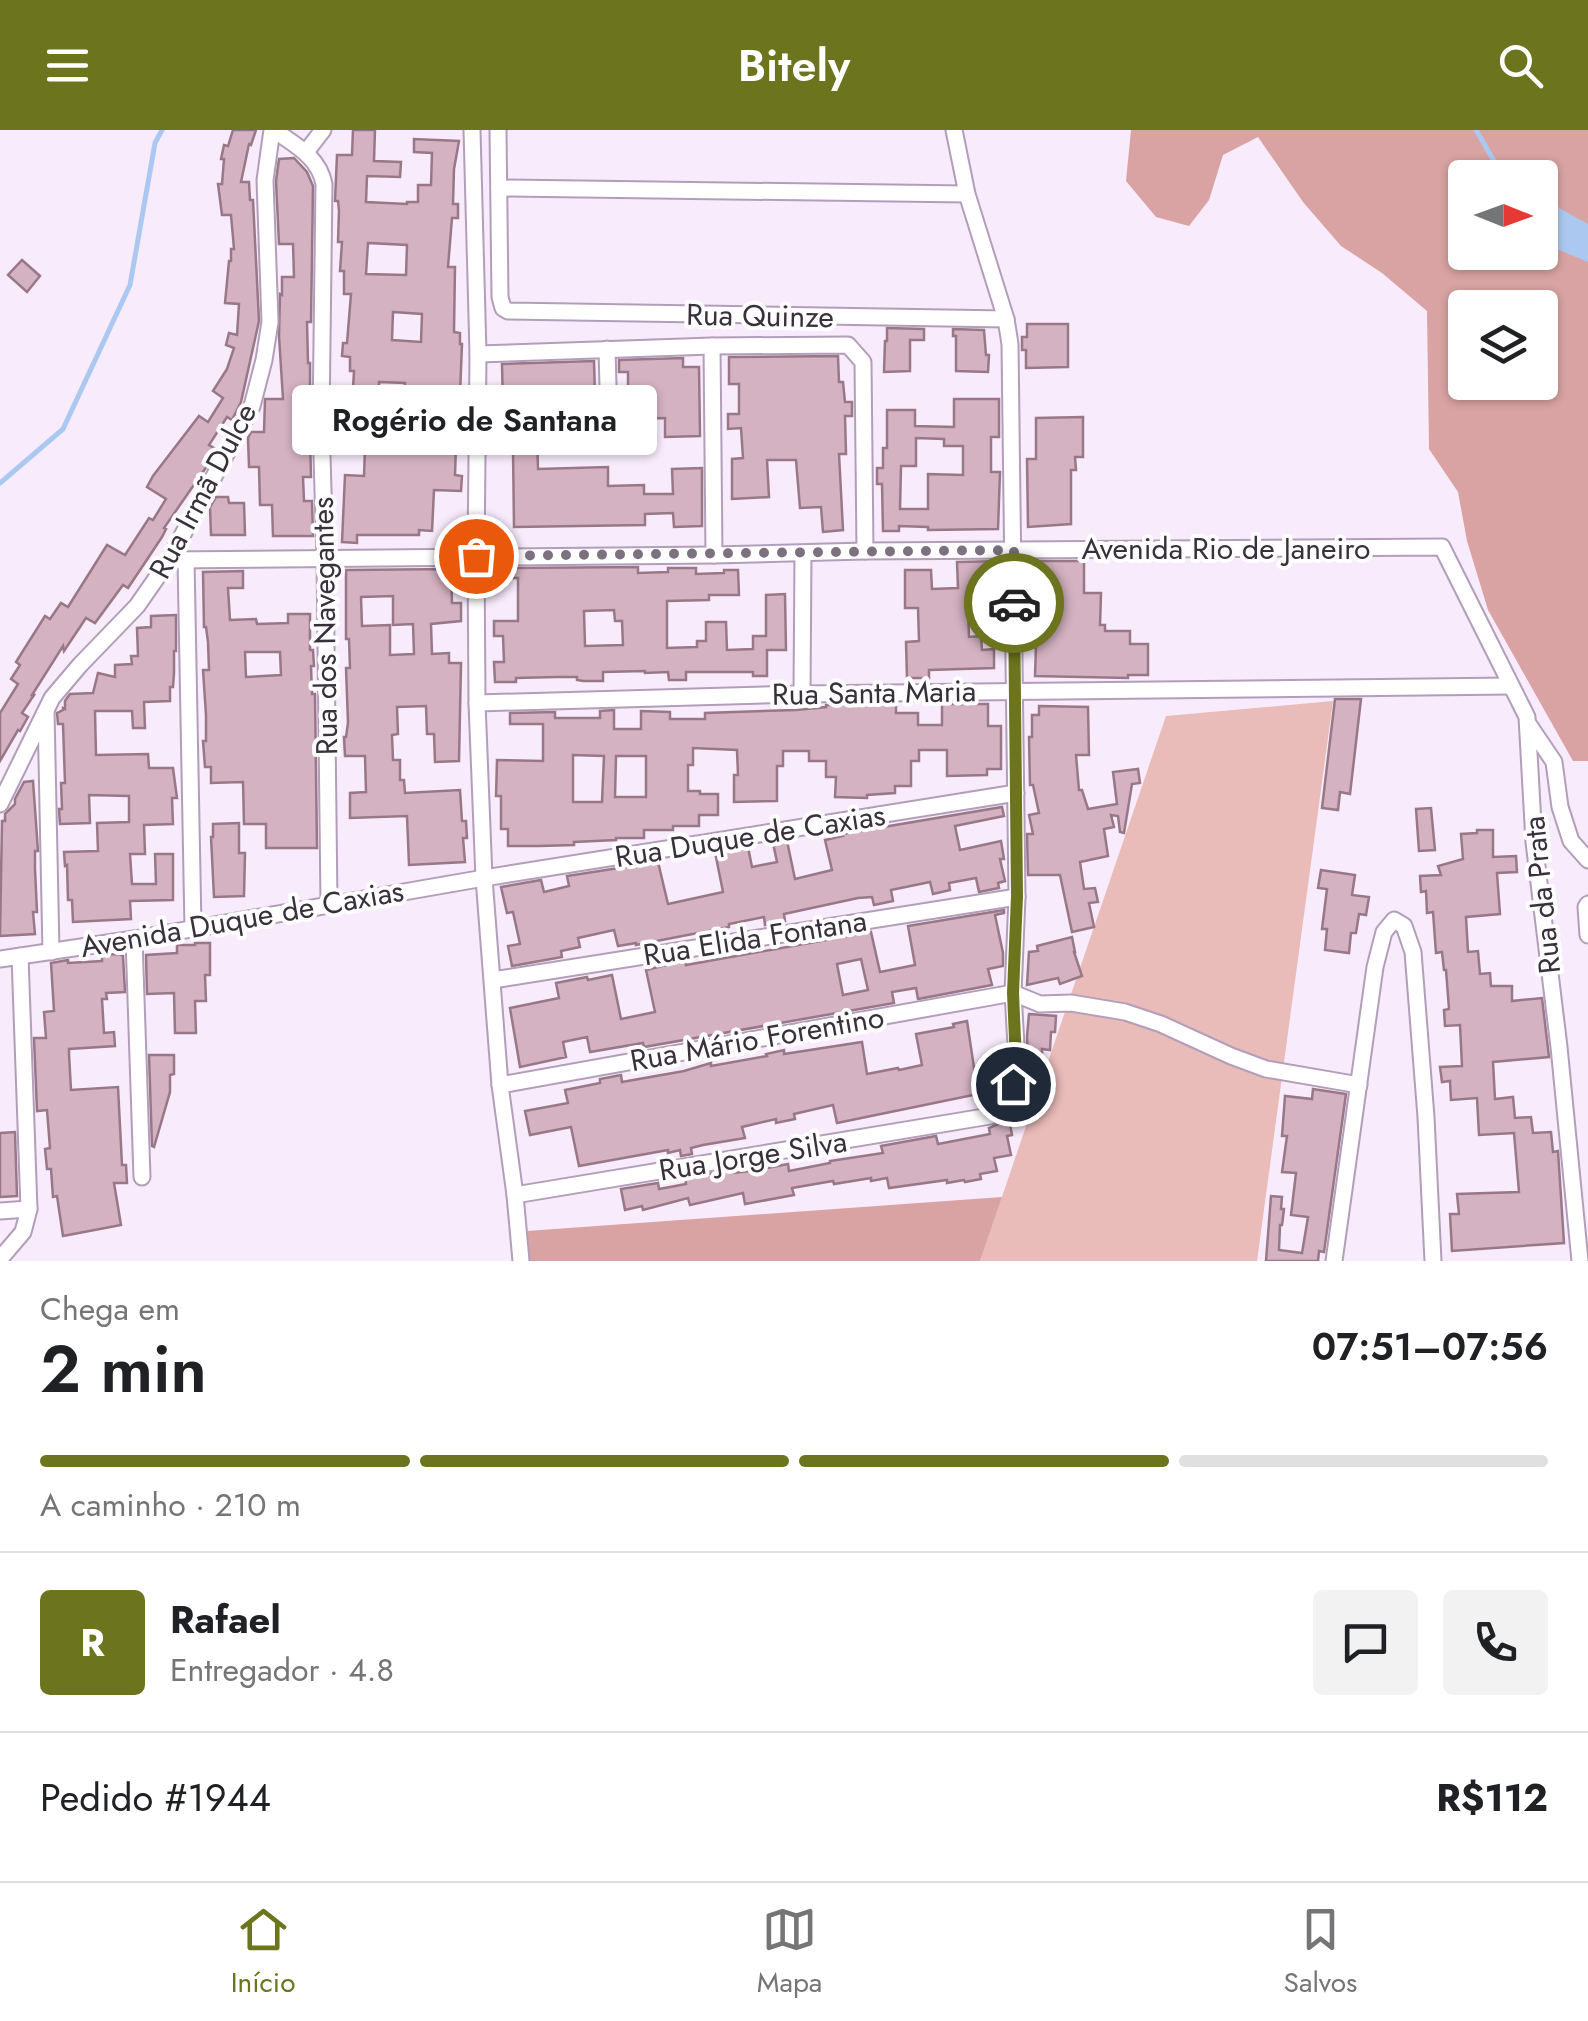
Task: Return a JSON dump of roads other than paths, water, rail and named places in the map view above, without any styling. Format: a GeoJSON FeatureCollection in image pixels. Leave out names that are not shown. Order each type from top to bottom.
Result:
{"type":"FeatureCollection","features":[{"type":"Feature","properties":{"kind":"street"},"geometry":{"type":"LineString","coordinates":[[273,130],[306,152],[323,130]]}},
{"type":"Feature","properties":{"kind":"street","name":"Rua Irmã Dulce"},"geometry":{"type":"LineString","coordinates":[[0,804],[46,708],[178,560],[252,406],[270,322],[265,180],[273,130]]}},
{"type":"Feature","properties":{"kind":"street"},"geometry":{"type":"LineString","coordinates":[[472,130],[478,354],[478,702],[484,878],[500,1085],[521,1261]]}},
{"type":"Feature","properties":{"kind":"street"},"geometry":{"type":"LineString","coordinates":[[498,130],[499,188],[967,194]]}},
{"type":"Feature","properties":{"kind":"street"},"geometry":{"type":"LineString","coordinates":[[954,130],[967,194],[1006,319],[1010,344],[1017,896],[1013,993],[1040,1004],[1125,1012],[1266,1069],[1359,1085]]}},
{"type":"Feature","properties":{"kind":"street","name":"Rua dos Navegantes"},"geometry":{"type":"LineString","coordinates":[[306,152],[322,174],[324,184],[321,420],[329,904]]}},
{"type":"Feature","properties":{"kind":"street","name":"Rua Quinze"},"geometry":{"type":"LineString","coordinates":[[499,188],[500,297],[503,308],[514,312],[1006,319]]}},
{"type":"Feature","properties":{"kind":"street"},"geometry":{"type":"LineString","coordinates":[[478,354],[848,345],[864,362],[865,551]]}},
{"type":"Feature","properties":{"kind":"street"},"geometry":{"type":"LineString","coordinates":[[712,346],[714,555]]}},
{"type":"Feature","properties":{"kind":"street"},"geometry":{"type":"LineString","coordinates":[[607,350],[609,426]]}},
{"type":"Feature","properties":{"kind":"street","name":"Avenida Rio de Janeiro"},"geometry":{"type":"LineString","coordinates":[[178,560],[1442,547]]}},
{"type":"Feature","properties":{"kind":"street","name":"Rua da Prata"},"geometry":{"type":"LineString","coordinates":[[1442,547],[1527,717],[1534,842],[1557,1030],[1575,1261]]}},
{"type":"Feature","properties":{"kind":"street"},"geometry":{"type":"LineString","coordinates":[[802,694],[803,553]]}},
{"type":"Feature","properties":{"kind":"street"},"geometry":{"type":"LineString","coordinates":[[178,560],[192,928]]}},
{"type":"Feature","properties":{"kind":"street","name":"Rua Santa Maria"},"geometry":{"type":"LineString","coordinates":[[478,702],[1014,690],[1511,686]]}},
{"type":"Feature","properties":{"kind":"street"},"geometry":{"type":"LineString","coordinates":[[46,708],[51,952]]}},
{"type":"Feature","properties":{"kind":"street"},"geometry":{"type":"LineString","coordinates":[[1528,723],[1554,762],[1560,807],[1571,841],[1588,860]]}},
{"type":"Feature","properties":{"kind":"street","name":"Rua Duque de Caxias"},"geometry":{"type":"LineString","coordinates":[[484,878],[1016,793]]}},
{"type":"Feature","properties":{"kind":"street","name":"Avenida Duque de Caxias"},"geometry":{"type":"LineString","coordinates":[[0,959],[484,878]]}},
{"type":"Feature","properties":{"kind":"street","name":"Rua Elida Fontana"},"geometry":{"type":"LineString","coordinates":[[492,980],[1017,896]]}},
{"type":"Feature","properties":{"kind":"street"},"geometry":{"type":"LineString","coordinates":[[1588,904],[1588,935]]}},
{"type":"Feature","properties":{"kind":"street"},"geometry":{"type":"LineString","coordinates":[[1334,1261],[1375,966],[1384,932],[1394,920],[1402,922],[1407,930],[1416,972],[1433,1261]]}},
{"type":"Feature","properties":{"kind":"street"},"geometry":{"type":"LineString","coordinates":[[134,939],[142,1176]]}},
{"type":"Feature","properties":{"kind":"street"},"geometry":{"type":"LineString","coordinates":[[0,1259],[24,1232],[29,1209],[20,956]]}},
{"type":"Feature","properties":{"kind":"street","name":"Rua Mário Forentino"},"geometry":{"type":"LineString","coordinates":[[500,1085],[1013,993]]}},
{"type":"Feature","properties":{"kind":"street","name":"Rua Jorge Silva"},"geometry":{"type":"LineString","coordinates":[[515,1195],[990,1116],[1001,1107],[1013,1084],[1013,993]]}},
{"type":"Feature","properties":{"kind":"street"},"geometry":{"type":"LineString","coordinates":[[0,1211],[29,1209]]}},
{"type":"Feature","properties":{"kind":"water"},"geometry":{"type":"Polygon","coordinates":[[[1558,207],[1588,224],[1588,262],[1558,250],[1558,207]]]}},
{"type":"Feature","properties":{"kind":"waterway"},"geometry":{"type":"LineString","coordinates":[[0,483],[63,429],[130,285],[155,143],[162,130]]}},
{"type":"Feature","properties":{"kind":"waterway"},"geometry":{"type":"LineString","coordinates":[[1476,130],[1494,160]]}},
{"type":"Feature","properties":{"kind":"place","name":"Rogério de Santana"},"geometry":{"type":"Point","coordinates":[476,556]}}]}
